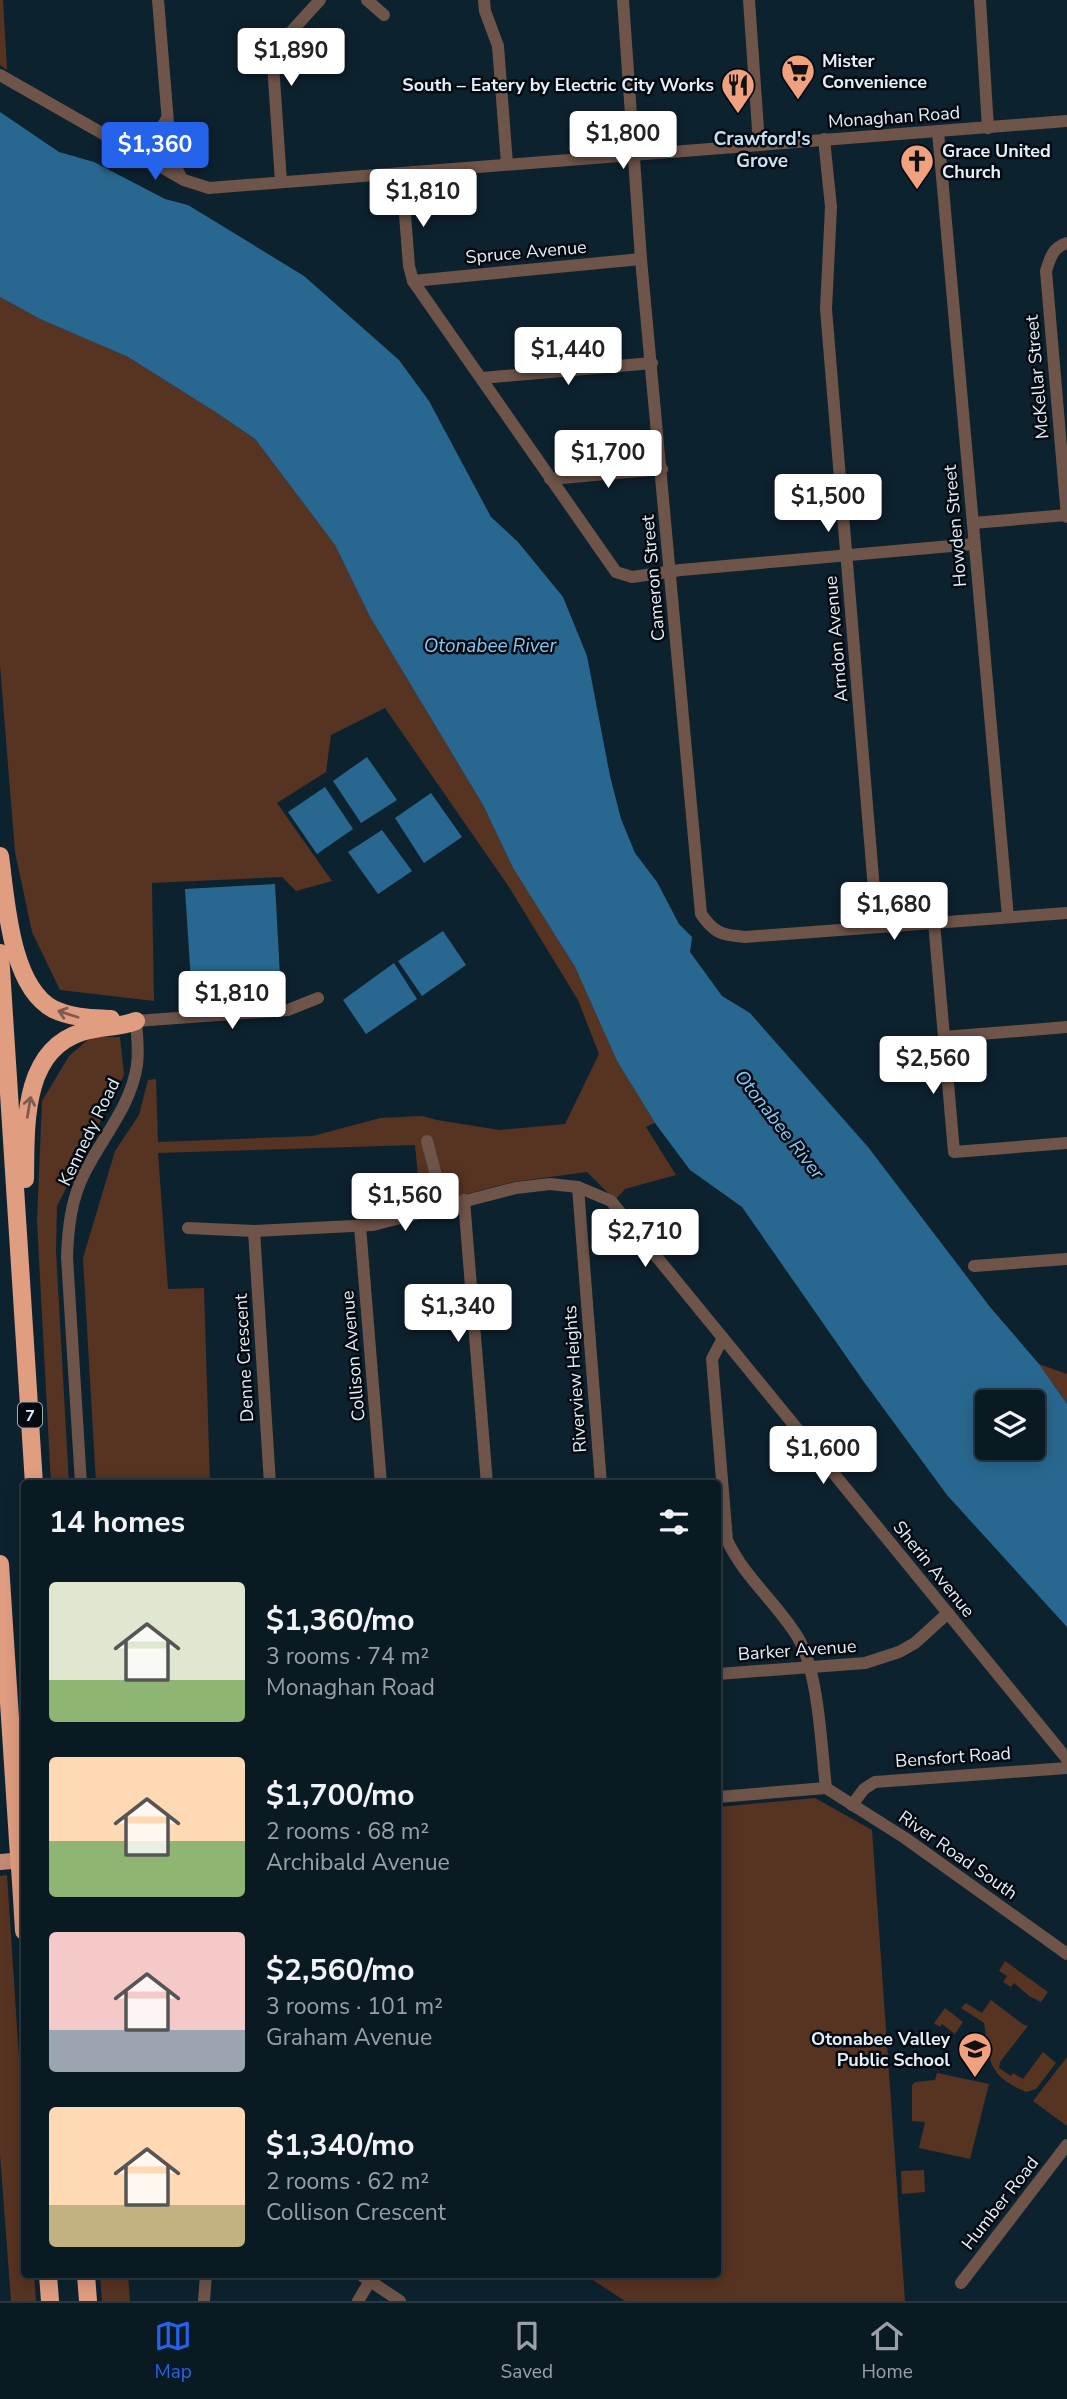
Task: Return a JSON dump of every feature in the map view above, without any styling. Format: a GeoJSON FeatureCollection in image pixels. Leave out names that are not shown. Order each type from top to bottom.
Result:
{"type":"FeatureCollection","features":[{"type":"Feature","properties":{"kind":"highway"},"geometry":{"type":"LineString","coordinates":[[0,856],[10,929],[26,979],[34,992],[52,1008],[77,1017],[136,1021]]}},
{"type":"Feature","properties":{"kind":"highway","name":"7"},"geometry":{"type":"LineString","coordinates":[[0,953],[34,1480]]}},
{"type":"Feature","properties":{"kind":"highway"},"geometry":{"type":"LineString","coordinates":[[26,1347],[26,1125],[32,1090],[45,1060],[69,1038],[81,1032],[122,1027],[136,1021]]}},
{"type":"Feature","properties":{"kind":"highway"},"geometry":{"type":"LineString","coordinates":[[0,1564],[21,1882]]}},
{"type":"Feature","properties":{"kind":"highway"},"geometry":{"type":"LineString","coordinates":[[48,2278],[50,2301]]}},
{"type":"Feature","properties":{"kind":"highway"},"geometry":{"type":"LineString","coordinates":[[86,2278],[88,2301]]}},
{"type":"Feature","properties":{"kind":"main road"},"geometry":{"type":"LineString","coordinates":[[0,1862],[21,1860]]}},
{"type":"Feature","properties":{"kind":"street"},"geometry":{"type":"LineString","coordinates":[[158,0],[171,159],[184,180]]}},
{"type":"Feature","properties":{"kind":"street"},"geometry":{"type":"LineString","coordinates":[[281,182],[273,64],[278,46],[320,0]]}},
{"type":"Feature","properties":{"kind":"street"},"geometry":{"type":"LineString","coordinates":[[367,0],[384,15]]}},
{"type":"Feature","properties":{"kind":"street"},"geometry":{"type":"LineString","coordinates":[[484,0],[498,46],[508,164]]}},
{"type":"Feature","properties":{"kind":"street","name":"Cameron Street"},"geometry":{"type":"LineString","coordinates":[[623,0],[641,258],[701,914],[711,927],[722,935],[745,937],[877,926]]}},
{"type":"Feature","properties":{"kind":"street"},"geometry":{"type":"LineString","coordinates":[[749,0],[759,144]]}},
{"type":"Feature","properties":{"kind":"street"},"geometry":{"type":"LineString","coordinates":[[980,0],[988,128]]}},
{"type":"Feature","properties":{"kind":"street","name":"Monaghan Road"},"geometry":{"type":"LineString","coordinates":[[0,75],[184,180],[209,188],[1067,121]]}},
{"type":"Feature","properties":{"kind":"street"},"geometry":{"type":"LineString","coordinates":[[145,156],[166,120]]}},
{"type":"Feature","properties":{"kind":"street","name":"Howden Street"},"geometry":{"type":"LineString","coordinates":[[938,132],[1008,917]]}},
{"type":"Feature","properties":{"kind":"street","name":"Arndon Avenue"},"geometry":{"type":"LineString","coordinates":[[824,139],[831,207],[827,309],[877,926]]}},
{"type":"Feature","properties":{"kind":"street"},"geometry":{"type":"LineString","coordinates":[[413,172],[403,189],[409,266],[414,281],[616,572],[632,577],[669,571],[974,544]]}},
{"type":"Feature","properties":{"kind":"street","name":"McKellar Street"},"geometry":{"type":"LineString","coordinates":[[1067,243],[1059,245],[1050,256],[1046,271],[1067,516]]}},
{"type":"Feature","properties":{"kind":"street","name":"Spruce Avenue"},"geometry":{"type":"LineString","coordinates":[[414,281],[641,258]]}},
{"type":"Feature","properties":{"kind":"street"},"geometry":{"type":"LineString","coordinates":[[482,377],[652,363]]}},
{"type":"Feature","properties":{"kind":"street"},"geometry":{"type":"LineString","coordinates":[[550,479],[662,469]]}},
{"type":"Feature","properties":{"kind":"street"},"geometry":{"type":"LineString","coordinates":[[973,523],[1067,516]]}},
{"type":"Feature","properties":{"kind":"street"},"geometry":{"type":"LineString","coordinates":[[877,926],[1067,913]]}},
{"type":"Feature","properties":{"kind":"street"},"geometry":{"type":"LineString","coordinates":[[934,922],[954,1152],[1067,1143]]}},
{"type":"Feature","properties":{"kind":"street"},"geometry":{"type":"LineString","coordinates":[[136,1021],[288,1010],[318,999]]}},
{"type":"Feature","properties":{"kind":"street","name":"Kennedy Road"},"geometry":{"type":"LineString","coordinates":[[81,1480],[67,1257],[68,1228],[76,1193],[85,1172],[124,1108],[134,1079],[138,1050],[136,1021]]}},
{"type":"Feature","properties":{"kind":"street"},"geometry":{"type":"LineString","coordinates":[[944,1037],[1067,1027]]}},
{"type":"Feature","properties":{"kind":"street"},"geometry":{"type":"LineString","coordinates":[[427,1141],[443,1206]]}},
{"type":"Feature","properties":{"kind":"street","name":"Sherin Avenue"},"geometry":{"type":"LineString","coordinates":[[188,1228],[254,1231],[373,1225],[464,1200],[550,1184],[578,1187],[611,1201],[1067,1759]]}},
{"type":"Feature","properties":{"kind":"street","name":"Riverview Heights"},"geometry":{"type":"LineString","coordinates":[[578,1187],[601,1480]]}},
{"type":"Feature","properties":{"kind":"street"},"geometry":{"type":"LineString","coordinates":[[464,1200],[487,1480]]}},
{"type":"Feature","properties":{"kind":"street","name":"Collison Avenue"},"geometry":{"type":"LineString","coordinates":[[360,1226],[381,1480]]}},
{"type":"Feature","properties":{"kind":"street","name":"Denne Crescent"},"geometry":{"type":"LineString","coordinates":[[254,1231],[270,1480]]}},
{"type":"Feature","properties":{"kind":"street"},"geometry":{"type":"LineString","coordinates":[[974,1266],[1067,1259]]}},
{"type":"Feature","properties":{"kind":"street"},"geometry":{"type":"LineString","coordinates":[[721,1797],[826,1788],[811,1666],[797,1636],[736,1560],[727,1540],[712,1359],[723,1338]]}},
{"type":"Feature","properties":{"kind":"street","name":"Barker Avenue"},"geometry":{"type":"LineString","coordinates":[[721,1674],[865,1663],[899,1652],[915,1643],[948,1613]]}},
{"type":"Feature","properties":{"kind":"street","name":"Bensfort Road"},"geometry":{"type":"LineString","coordinates":[[852,1805],[864,1789],[875,1782],[1067,1768]]}},
{"type":"Feature","properties":{"kind":"street","name":"River Road South"},"geometry":{"type":"LineString","coordinates":[[826,1788],[905,1838],[1067,1954]]}},
{"type":"Feature","properties":{"kind":"street","name":"Humber Road"},"geometry":{"type":"LineString","coordinates":[[961,2283],[1067,2145]]}},
{"type":"Feature","properties":{"kind":"street"},"geometry":{"type":"LineString","coordinates":[[204,2301],[206,2278]]}},
{"type":"Feature","properties":{"kind":"street"},"geometry":{"type":"LineString","coordinates":[[358,2301],[365,2278],[400,2301]]}},
{"type":"Feature","properties":{"kind":"shaded area"},"geometry":{"type":"Polygon","coordinates":[[[0,0],[3,0],[7,70],[0,65],[0,0]]]}},
{"type":"Feature","properties":{"kind":"shaded area"},"geometry":{"type":"Polygon","coordinates":[[[0,297],[40,319],[128,357],[255,439],[335,545],[370,617],[483,805],[513,868],[575,967],[617,1061],[655,1123],[646,1127],[676,1175],[625,1189],[615,1200],[587,1172],[513,1182],[421,1206],[415,1145],[158,1153],[168,1289],[204,1288],[210,1480],[96,1480],[83,1258],[115,1151],[139,1115],[148,1080],[156,1079],[158,1142],[313,1136],[380,1118],[422,1116],[500,1130],[565,1124],[599,1054],[578,1000],[509,887],[385,708],[331,735],[326,772],[277,803],[332,881],[296,891],[282,877],[152,883],[154,1001],[60,990],[32,932],[15,852],[0,665],[0,297]]]}},
{"type":"Feature","properties":{"kind":"shaded area"},"geometry":{"type":"Polygon","coordinates":[[[91,1037],[120,1037],[124,1075],[57,1206],[56,1251],[69,1480],[51,1480],[37,1221],[42,1101],[69,1056],[91,1037]]]}},
{"type":"Feature","properties":{"kind":"shaded area"},"geometry":{"type":"Polygon","coordinates":[[[1039,1364],[1067,1374],[1067,1404],[1039,1364]]]}},
{"type":"Feature","properties":{"kind":"shaded area"},"geometry":{"type":"Polygon","coordinates":[[[815,1798],[872,1830],[905,2301],[625,2301],[590,2278],[721,2278],[721,1807],[815,1798]]]}},
{"type":"Feature","properties":{"kind":"shaded area"},"geometry":{"type":"Polygon","coordinates":[[[7,1875],[21,2087],[21,2278],[34,2278],[36,2301],[11,2301],[0,2154],[0,1876],[7,1875]]]}},
{"type":"Feature","properties":{"kind":"shaded area"},"geometry":{"type":"Polygon","coordinates":[[[1005,1961],[1048,1992],[1041,2002],[1014,1983],[1011,1987],[1003,1982],[1007,1976],[999,1971],[1005,1961]]]}},
{"type":"Feature","properties":{"kind":"shaded area"},"geometry":{"type":"Polygon","coordinates":[[[991,2000],[1028,2026],[1000,2062],[999,2068],[1011,2076],[1013,2073],[1023,2079],[1043,2052],[1056,2063],[1036,2089],[1026,2092],[1013,2086],[997,2073],[990,2057],[984,2023],[961,2008],[966,2003],[982,2013],[991,2000]]]}},
{"type":"Feature","properties":{"kind":"shaded area"},"geometry":{"type":"Polygon","coordinates":[[[945,2008],[963,2022],[955,2034],[942,2024],[940,2027],[934,2023],[945,2008]]]}},
{"type":"Feature","properties":{"kind":"shaded area"},"geometry":{"type":"Polygon","coordinates":[[[1067,2057],[1067,2126],[1033,2101],[1067,2057]]]}},
{"type":"Feature","properties":{"kind":"shaded area"},"geometry":{"type":"Polygon","coordinates":[[[937,2073],[989,2084],[970,2159],[919,2148],[925,2122],[912,2121],[912,2085],[915,2082],[935,2080],[937,2073]]]}},
{"type":"Feature","properties":{"kind":"shaded area"},"geometry":{"type":"Polygon","coordinates":[[[924,2170],[925,2192],[902,2194],[901,2171],[924,2170]]]}},
{"type":"Feature","properties":{"kind":"shaded area"},"geometry":{"type":"Polygon","coordinates":[[[100,2278],[128,2278],[130,2301],[102,2301],[100,2278]]]}},
{"type":"Feature","properties":{"kind":"water","name":"Otonabee River"},"geometry":{"type":"Polygon","coordinates":[[[0,112],[59,152],[94,162],[165,199],[188,205],[304,276],[399,360],[429,401],[491,517],[518,542],[563,597],[587,656],[621,819],[635,853],[657,882],[679,924],[692,937],[690,952],[722,996],[750,1013],[868,1147],[990,1307],[1039,1364],[1067,1404],[1067,1627],[947,1495],[742,1207],[690,1170],[655,1123],[617,1061],[575,967],[513,868],[483,805],[370,617],[335,545],[255,439],[128,357],[40,319],[0,297],[0,112]]]}},
{"type":"Feature","properties":{"kind":"water"},"geometry":{"type":"Polygon","coordinates":[[[367,757],[397,800],[361,823],[333,781],[367,757]]]}},
{"type":"Feature","properties":{"kind":"water"},"geometry":{"type":"Polygon","coordinates":[[[325,787],[353,829],[317,854],[288,812],[325,787]]]}},
{"type":"Feature","properties":{"kind":"water"},"geometry":{"type":"Polygon","coordinates":[[[431,793],[462,837],[424,863],[395,818],[431,793]]]}},
{"type":"Feature","properties":{"kind":"water"},"geometry":{"type":"Polygon","coordinates":[[[382,830],[412,871],[378,894],[348,852],[382,830]]]}},
{"type":"Feature","properties":{"kind":"water"},"geometry":{"type":"Polygon","coordinates":[[[275,884],[280,976],[191,982],[185,889],[275,884]]]}},
{"type":"Feature","properties":{"kind":"water"},"geometry":{"type":"Polygon","coordinates":[[[443,931],[466,965],[422,996],[398,961],[443,931]]]}},
{"type":"Feature","properties":{"kind":"water"},"geometry":{"type":"Polygon","coordinates":[[[394,963],[417,999],[366,1034],[343,1000],[394,963]]]}},
{"type":"Feature","properties":{"kind":"place","name":"Mister Convenience"},"geometry":{"type":"Point","coordinates":[798,101]}},
{"type":"Feature","properties":{"kind":"place","name":"South – Eatery by Electric City Works"},"geometry":{"type":"Point","coordinates":[738,115]}},
{"type":"Feature","properties":{"kind":"place","name":"Grace United Church"},"geometry":{"type":"Point","coordinates":[917,191]}},
{"type":"Feature","properties":{"kind":"place","name":"Otonabee Valley Public School"},"geometry":{"type":"Point","coordinates":[975,2079]}},
{"type":"Feature","properties":{"kind":"district","name":"Crawford's Grove"},"geometry":{"type":"Point","coordinates":[762,149]}}]}
